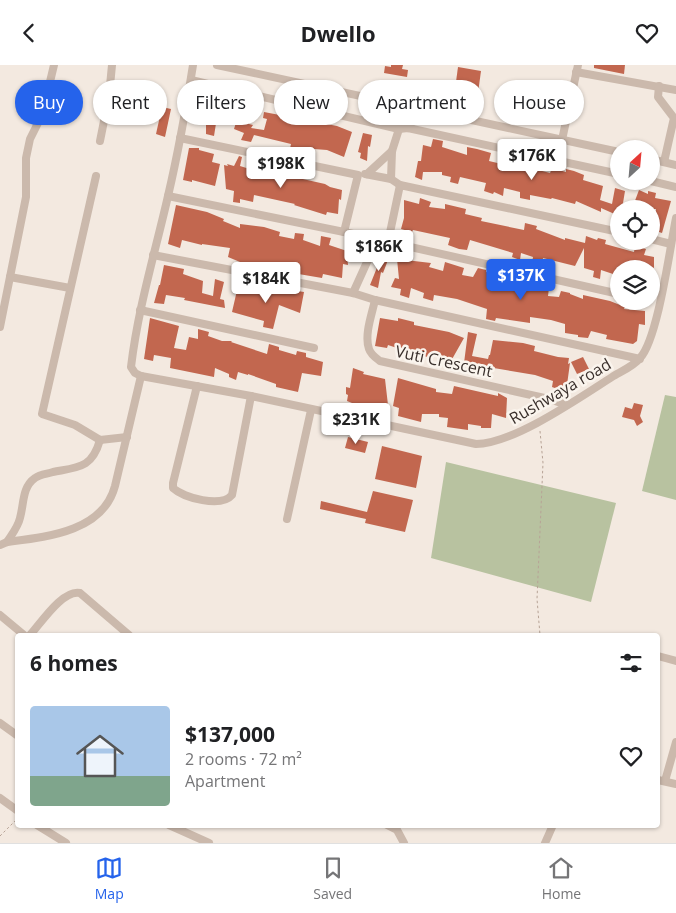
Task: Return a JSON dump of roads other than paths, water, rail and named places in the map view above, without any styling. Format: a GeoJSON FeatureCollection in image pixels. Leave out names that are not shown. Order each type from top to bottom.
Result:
{"type":"FeatureCollection","features":[{"type":"Feature","properties":{"kind":"street"},"geometry":{"type":"LineString","coordinates":[[0,327],[26,197],[26,158],[30,139],[42,115],[54,65]]}},
{"type":"Feature","properties":{"kind":"street"},"geometry":{"type":"LineString","coordinates":[[100,141],[109,97],[112,65]]}},
{"type":"Feature","properties":{"kind":"street"},"geometry":{"type":"LineString","coordinates":[[191,80],[193,65]]}},
{"type":"Feature","properties":{"kind":"street"},"geometry":{"type":"LineString","coordinates":[[216,65],[358,95]]}},
{"type":"Feature","properties":{"kind":"street"},"geometry":{"type":"LineString","coordinates":[[562,140],[577,68],[676,89]]}},
{"type":"Feature","properties":{"kind":"street"},"geometry":{"type":"LineString","coordinates":[[658,86],[658,97],[674,118],[664,162]]}},
{"type":"Feature","properties":{"kind":"street"},"geometry":{"type":"LineString","coordinates":[[264,97],[399,129],[408,128],[610,172]]}},
{"type":"Feature","properties":{"kind":"street"},"geometry":{"type":"LineString","coordinates":[[484,122],[610,150]]}},
{"type":"Feature","properties":{"kind":"street"},"geometry":{"type":"LineString","coordinates":[[4,543],[58,535],[81,525],[103,510],[113,496],[142,376],[135,373],[131,367],[140,310],[168,196],[182,125]]}},
{"type":"Feature","properties":{"kind":"street"},"geometry":{"type":"LineString","coordinates":[[391,179],[392,151],[399,129]]}},
{"type":"Feature","properties":{"kind":"street"},"geometry":{"type":"LineString","coordinates":[[180,138],[358,175],[367,174],[391,179],[400,185],[610,230]]}},
{"type":"Feature","properties":{"kind":"street"},"geometry":{"type":"LineString","coordinates":[[367,174],[392,151]]}},
{"type":"Feature","properties":{"kind":"street"},"geometry":{"type":"LineString","coordinates":[[660,161],[676,165]]}},
{"type":"Feature","properties":{"kind":"street"},"geometry":{"type":"LineString","coordinates":[[344,232],[358,175]]}},
{"type":"Feature","properties":{"kind":"street"},"geometry":{"type":"LineString","coordinates":[[96,176],[42,414],[75,425],[100,440],[127,437]]}},
{"type":"Feature","properties":{"kind":"street"},"geometry":{"type":"LineString","coordinates":[[660,183],[676,187]]}},
{"type":"Feature","properties":{"kind":"street"},"geometry":{"type":"LineString","coordinates":[[388,242],[400,185]]}},
{"type":"Feature","properties":{"kind":"street"},"geometry":{"type":"LineString","coordinates":[[168,196],[344,232],[610,292]]}},
{"type":"Feature","properties":{"kind":"street"},"geometry":{"type":"LineString","coordinates":[[660,284],[676,218]]}},
{"type":"Feature","properties":{"kind":"street"},"geometry":{"type":"LineString","coordinates":[[353,293],[377,240]]}},
{"type":"Feature","properties":{"kind":"street"},"geometry":{"type":"LineString","coordinates":[[660,241],[671,243]]}},
{"type":"Feature","properties":{"kind":"street"},"geometry":{"type":"LineString","coordinates":[[153,255],[353,293],[375,300],[640,359],[651,337],[654,310]]}},
{"type":"Feature","properties":{"kind":"street"},"geometry":{"type":"LineString","coordinates":[[10,277],[70,288]]}},
{"type":"Feature","properties":{"kind":"street","name":"Vuti Crescent"},"geometry":{"type":"LineString","coordinates":[[375,300],[368,333],[369,349],[373,356],[380,361],[549,399],[567,405]]}},
{"type":"Feature","properties":{"kind":"street"},"geometry":{"type":"LineString","coordinates":[[140,310],[314,348]]}},
{"type":"Feature","properties":{"kind":"street","name":"Rushwaya road"},"geometry":{"type":"LineString","coordinates":[[142,376],[252,396],[310,410],[476,444],[493,443],[538,422],[640,359]]}},
{"type":"Feature","properties":{"kind":"street"},"geometry":{"type":"LineString","coordinates":[[197,386],[173,488],[179,493],[203,500],[220,502],[232,495],[252,396]]}},
{"type":"Feature","properties":{"kind":"street"},"geometry":{"type":"LineString","coordinates":[[286,519],[310,410]]}},
{"type":"Feature","properties":{"kind":"street"},"geometry":{"type":"LineString","coordinates":[[4,543],[16,529],[26,487],[40,475],[79,467],[92,460],[100,440]]}},
{"type":"Feature","properties":{"kind":"street"},"geometry":{"type":"LineString","coordinates":[[32,633],[60,601],[76,592],[80,593],[127,633]]}},
{"type":"Feature","properties":{"kind":"street"},"geometry":{"type":"LineString","coordinates":[[0,615],[22,633]]}},
{"type":"Feature","properties":{"kind":"street"},"geometry":{"type":"LineString","coordinates":[[660,657],[676,661]]}},
{"type":"Feature","properties":{"kind":"street"},"geometry":{"type":"LineString","coordinates":[[0,723],[15,734]]}},
{"type":"Feature","properties":{"kind":"street"},"geometry":{"type":"LineString","coordinates":[[676,742],[661,781],[676,784]]}},
{"type":"Feature","properties":{"kind":"street"},"geometry":{"type":"LineString","coordinates":[[0,798],[15,809]]}},
{"type":"Feature","properties":{"kind":"street"},"geometry":{"type":"LineString","coordinates":[[42,828],[66,843]]}},
{"type":"Feature","properties":{"kind":"street"},"geometry":{"type":"LineString","coordinates":[[176,828],[209,843]]}},
{"type":"Feature","properties":{"kind":"street"},"geometry":{"type":"LineString","coordinates":[[399,828],[404,843]]}},
{"type":"Feature","properties":{"kind":"street"},"geometry":{"type":"LineString","coordinates":[[546,843],[552,828]]}}]}
